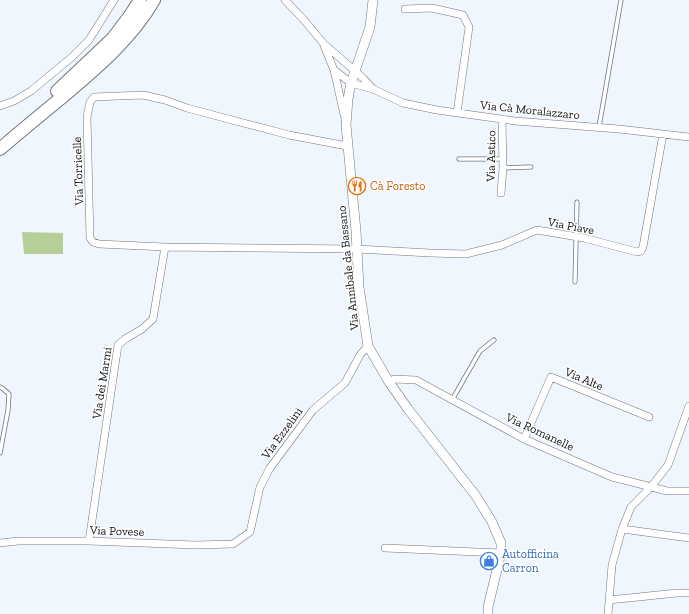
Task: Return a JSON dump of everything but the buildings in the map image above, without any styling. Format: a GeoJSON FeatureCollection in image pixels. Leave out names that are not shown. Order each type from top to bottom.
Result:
{"type":"FeatureCollection","features":[{"type":"Feature","properties":{"kind":"highway"},"geometry":{"type":"LineString","coordinates":[[0,140],[66,83],[113,38],[130,17],[140,0]]}},
{"type":"Feature","properties":{"kind":"highway"},"geometry":{"type":"LineString","coordinates":[[0,149],[110,56],[130,35],[146,14],[154,0]]}},
{"type":"Feature","properties":{"kind":"street"},"geometry":{"type":"LineString","coordinates":[[0,106],[14,101],[31,91],[72,57],[89,40],[114,0]]}},
{"type":"Feature","properties":{"kind":"street"},"geometry":{"type":"LineString","coordinates":[[285,0],[324,44],[334,70],[346,125]]}},
{"type":"Feature","properties":{"kind":"street","name":"Via Annibale da Bassano"},"geometry":{"type":"LineString","coordinates":[[373,0],[370,27],[351,83],[346,125],[356,231],[359,287],[368,346],[389,382],[408,409],[476,496],[492,522],[501,543],[501,553],[488,608],[488,614]]}},
{"type":"Feature","properties":{"kind":"street"},"geometry":{"type":"LineString","coordinates":[[405,9],[432,8],[463,15],[469,27],[457,113]]}},
{"type":"Feature","properties":{"kind":"street","name":"Via Cà Moralazzaro"},"geometry":{"type":"LineString","coordinates":[[324,44],[364,78],[373,89]]}},
{"type":"Feature","properties":{"kind":"street"},"geometry":{"type":"LineString","coordinates":[[334,70],[351,83]]}},
{"type":"Feature","properties":{"kind":"street","name":"Via Cà Moralazzaro"},"geometry":{"type":"LineString","coordinates":[[351,83],[373,89],[403,103],[437,110],[502,119],[599,127],[689,137]]}},
{"type":"Feature","properties":{"kind":"street","name":"Via Torricelle"},"geometry":{"type":"LineString","coordinates":[[347,146],[289,135],[187,108],[165,100],[142,95],[94,97],[90,102],[87,117],[90,238],[93,242],[99,244],[357,249]]}},
{"type":"Feature","properties":{"kind":"street","name":"Via Astico"},"geometry":{"type":"LineString","coordinates":[[501,192],[503,168],[502,119]]}},
{"type":"Feature","properties":{"kind":"street","name":"Via Piave"},"geometry":{"type":"LineString","coordinates":[[357,249],[466,254],[502,245],[537,230],[576,237],[637,252],[641,251],[643,247],[663,134]]}},
{"type":"Feature","properties":{"kind":"street","name":"Via dei Marmi"},"geometry":{"type":"LineString","coordinates":[[89,541],[118,345],[125,338],[142,329],[154,319],[165,246]]}},
{"type":"Feature","properties":{"kind":"street","name":"Via Ezzelini"},"geometry":{"type":"LineString","coordinates":[[234,544],[250,532],[260,487],[270,468],[313,410],[345,383],[360,355],[368,346]]}},
{"type":"Feature","properties":{"kind":"street","name":"Via Alte"},"geometry":{"type":"LineString","coordinates":[[524,439],[551,377],[649,417]]}},
{"type":"Feature","properties":{"kind":"street","name":"Via Romanelle"},"geometry":{"type":"LineString","coordinates":[[389,382],[394,379],[416,380],[524,439],[612,477],[667,491],[689,491]]}},
{"type":"Feature","properties":{"kind":"street"},"geometry":{"type":"LineString","coordinates":[[608,614],[612,564],[622,529],[631,507],[668,465],[689,406]]}},
{"type":"Feature","properties":{"kind":"street"},"geometry":{"type":"LineString","coordinates":[[622,529],[689,538]]}},
{"type":"Feature","properties":{"kind":"street","name":"Via Povese"},"geometry":{"type":"LineString","coordinates":[[0,543],[18,541],[89,541],[195,545],[234,544]]}},
{"type":"Feature","properties":{"kind":"street"},"geometry":{"type":"LineString","coordinates":[[385,548],[501,553]]}},
{"type":"Feature","properties":{"kind":"street"},"geometry":{"type":"LineString","coordinates":[[609,600],[689,593]]}},
{"type":"Feature","properties":{"kind":"lane"},"geometry":{"type":"LineString","coordinates":[[599,127],[621,0]]}},
{"type":"Feature","properties":{"kind":"lane"},"geometry":{"type":"LineString","coordinates":[[459,159],[503,159]]}},
{"type":"Feature","properties":{"kind":"lane"},"geometry":{"type":"LineString","coordinates":[[503,168],[531,168]]}},
{"type":"Feature","properties":{"kind":"lane"},"geometry":{"type":"LineString","coordinates":[[575,282],[577,202]]}},
{"type":"Feature","properties":{"kind":"lane"},"geometry":{"type":"LineString","coordinates":[[452,400],[480,351],[494,340]]}},
{"type":"Feature","properties":{"kind":"lane"},"geometry":{"type":"LineString","coordinates":[[0,387],[9,394],[8,410],[0,453]]}},
{"type":"Feature","properties":{"kind":"green space"},"geometry":{"type":"Polygon","coordinates":[[[22,232],[63,233],[63,254],[24,254],[22,232]]]}},
{"type":"Feature","properties":{"kind":"place","name":"Cà Foresto"},"geometry":{"type":"Point","coordinates":[357,186]}},
{"type":"Feature","properties":{"kind":"place","name":"Autofficina Carron"},"geometry":{"type":"Point","coordinates":[489,561]}}]}
